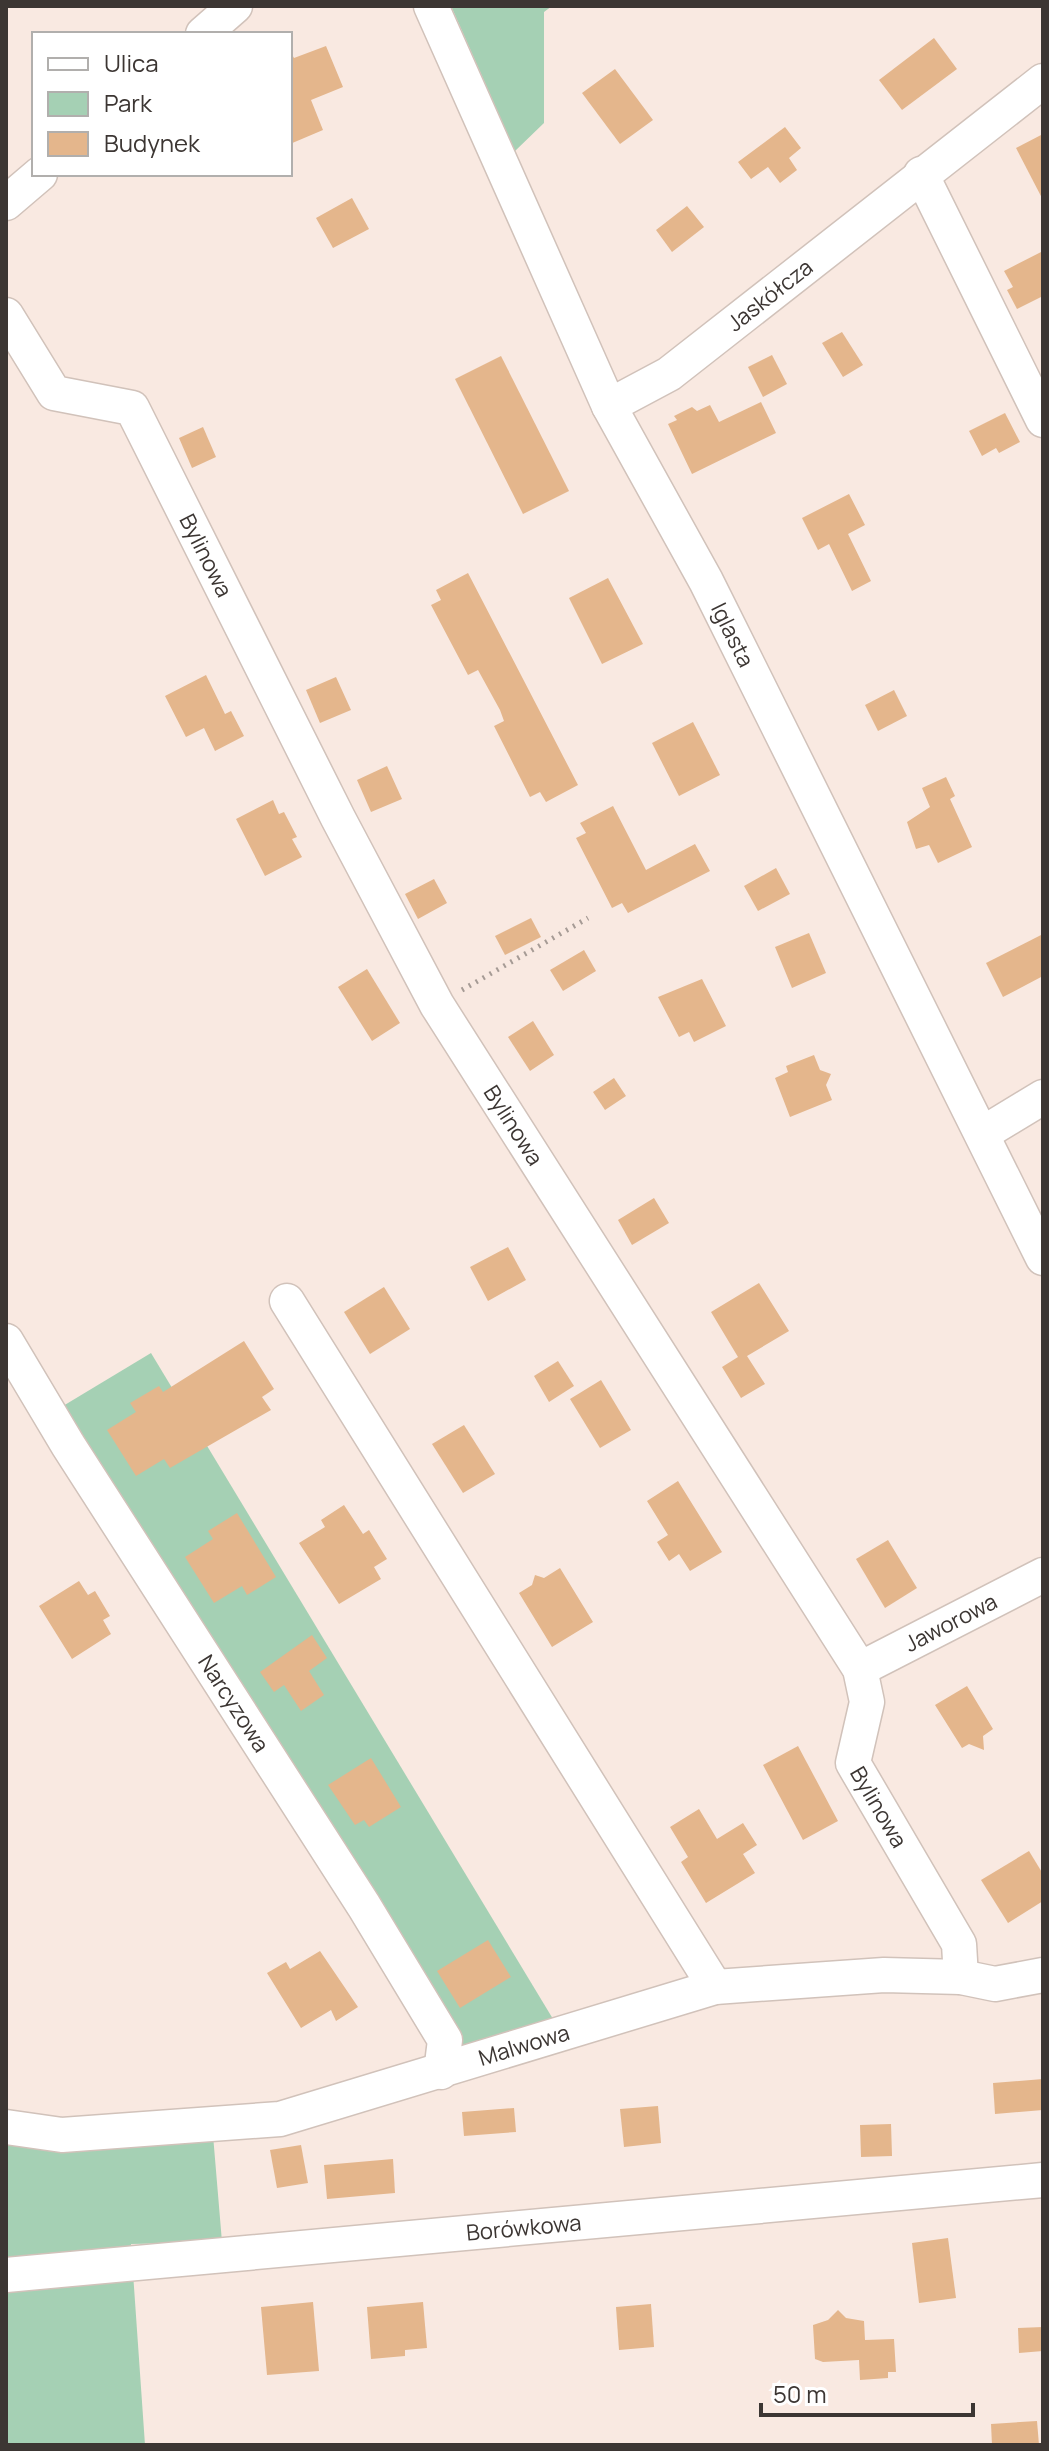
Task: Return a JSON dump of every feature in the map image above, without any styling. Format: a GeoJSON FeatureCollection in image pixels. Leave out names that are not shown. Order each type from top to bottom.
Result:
{"type":"FeatureCollection","features":[{"type":"Feature","properties":{"kind":"street"},"geometry":{"type":"LineString","coordinates":[[205,32],[235,6]]}},
{"type":"Feature","properties":{"kind":"street","name":"Iglasta"},"geometry":{"type":"LineString","coordinates":[[431,6],[609,406],[706,581],[1043,1258]]}},
{"type":"Feature","properties":{"kind":"street","name":"Jaskółcza"},"geometry":{"type":"LineString","coordinates":[[609,406],[669,374],[1043,81]]}},
{"type":"Feature","properties":{"kind":"street"},"geometry":{"type":"LineString","coordinates":[[921,174],[1043,420]]}},
{"type":"Feature","properties":{"kind":"street"},"geometry":{"type":"LineString","coordinates":[[6,203],[38,176]]}},
{"type":"Feature","properties":{"kind":"street","name":"Bylinowa"},"geometry":{"type":"LineString","coordinates":[[6,315],[54,393],[132,408],[338,818],[437,1005],[860,1669],[867,1702],[853,1763],[959,1944],[961,1977]]}},
{"type":"Feature","properties":{"kind":"street"},"geometry":{"type":"LineString","coordinates":[[982,1134],[1043,1097]]}},
{"type":"Feature","properties":{"kind":"street"},"geometry":{"type":"LineString","coordinates":[[287,1301],[715,1987]]}},
{"type":"Feature","properties":{"kind":"street","name":"Narcyzowa"},"geometry":{"type":"LineString","coordinates":[[6,1341],[68,1445],[364,1906],[445,2040],[441,2072]]}},
{"type":"Feature","properties":{"kind":"street","name":"Jaworowa"},"geometry":{"type":"LineString","coordinates":[[860,1669],[1043,1575]]}},
{"type":"Feature","properties":{"kind":"street","name":"Malwowa"},"geometry":{"type":"LineString","coordinates":[[6,2127],[62,2135],[280,2119],[715,1987],[884,1975],[961,1977],[995,1984],[1043,1975]]}},
{"type":"Feature","properties":{"kind":"street","name":"Borówkowa"},"geometry":{"type":"LineString","coordinates":[[6,2275],[1043,2180]]}},
{"type":"Feature","properties":{"kind":"path"},"geometry":{"type":"LineString","coordinates":[[437,1005],[588,918]]}},
{"type":"Feature","properties":{"kind":"green space"},"geometry":{"type":"Polygon","coordinates":[[[451,6],[552,6],[544,12],[544,123],[515,151],[451,6]]]}},
{"type":"Feature","properties":{"kind":"green space"},"geometry":{"type":"Polygon","coordinates":[[[151,1353],[553,2019],[461,2049],[63,1406],[151,1353]]]}},
{"type":"Feature","properties":{"kind":"green space"},"geometry":{"type":"Polygon","coordinates":[[[213,2135],[222,2242],[131,2244],[145,2445],[6,2445],[6,2146],[213,2135]]]}},
{"type":"Feature","properties":{"kind":"building"},"geometry":{"type":"Polygon","coordinates":[[[934,38],[957,69],[902,110],[879,80],[934,38]]]}},
{"type":"Feature","properties":{"kind":"building"},"geometry":{"type":"Polygon","coordinates":[[[326,46],[343,87],[311,100],[323,130],[292,143],[292,54],[294,58],[326,46]]]}},
{"type":"Feature","properties":{"kind":"building"},"geometry":{"type":"Polygon","coordinates":[[[615,69],[653,120],[620,144],[582,93],[615,69]]]}},
{"type":"Feature","properties":{"kind":"building"},"geometry":{"type":"Polygon","coordinates":[[[785,127],[801,148],[789,158],[797,170],[780,183],[768,167],[751,179],[738,162],[785,127]]]}},
{"type":"Feature","properties":{"kind":"building"},"geometry":{"type":"Polygon","coordinates":[[[1043,134],[1043,200],[1016,148],[1043,134]]]}},
{"type":"Feature","properties":{"kind":"building"},"geometry":{"type":"Polygon","coordinates":[[[352,198],[369,229],[333,248],[316,218],[352,198]]]}},
{"type":"Feature","properties":{"kind":"building"},"geometry":{"type":"Polygon","coordinates":[[[687,206],[704,227],[672,252],[656,230],[687,206]]]}},
{"type":"Feature","properties":{"kind":"building"},"geometry":{"type":"Polygon","coordinates":[[[1043,251],[1043,296],[1017,309],[1007,290],[1013,287],[1004,271],[1043,251]]]}},
{"type":"Feature","properties":{"kind":"building"},"geometry":{"type":"Polygon","coordinates":[[[842,332],[863,365],[843,377],[822,343],[842,332]]]}},
{"type":"Feature","properties":{"kind":"building"},"geometry":{"type":"Polygon","coordinates":[[[772,355],[787,384],[763,397],[748,367],[772,355]]]}},
{"type":"Feature","properties":{"kind":"building"},"geometry":{"type":"Polygon","coordinates":[[[501,356],[569,491],[523,514],[455,379],[501,356]]]}},
{"type":"Feature","properties":{"kind":"building"},"geometry":{"type":"Polygon","coordinates":[[[761,402],[776,433],[692,474],[668,424],[677,420],[674,416],[692,407],[697,411],[710,405],[719,422],[761,402]]]}},
{"type":"Feature","properties":{"kind":"building"},"geometry":{"type":"Polygon","coordinates":[[[1005,413],[1020,442],[999,453],[996,448],[982,456],[969,431],[1005,413]]]}},
{"type":"Feature","properties":{"kind":"building"},"geometry":{"type":"Polygon","coordinates":[[[203,427],[216,457],[192,468],[179,438],[203,427]]]}},
{"type":"Feature","properties":{"kind":"building"},"geometry":{"type":"Polygon","coordinates":[[[849,494],[865,525],[848,534],[871,581],[852,591],[829,544],[818,550],[802,518],[849,494]]]}},
{"type":"Feature","properties":{"kind":"building"},"geometry":{"type":"Polygon","coordinates":[[[468,573],[578,785],[546,802],[540,792],[530,797],[494,726],[504,721],[500,710],[478,670],[468,675],[431,605],[441,600],[436,590],[468,573]]]}},
{"type":"Feature","properties":{"kind":"building"},"geometry":{"type":"Polygon","coordinates":[[[608,578],[643,644],[602,664],[569,598],[608,578]]]}},
{"type":"Feature","properties":{"kind":"building"},"geometry":{"type":"Polygon","coordinates":[[[206,675],[225,714],[231,711],[244,736],[215,751],[204,728],[186,737],[165,696],[206,675]]]}},
{"type":"Feature","properties":{"kind":"building"},"geometry":{"type":"Polygon","coordinates":[[[336,677],[351,710],[320,723],[306,690],[336,677]]]}},
{"type":"Feature","properties":{"kind":"building"},"geometry":{"type":"Polygon","coordinates":[[[894,690],[907,716],[878,731],[865,705],[894,690]]]}},
{"type":"Feature","properties":{"kind":"building"},"geometry":{"type":"Polygon","coordinates":[[[693,722],[720,775],[679,796],[652,743],[693,722]]]}},
{"type":"Feature","properties":{"kind":"building"},"geometry":{"type":"Polygon","coordinates":[[[387,766],[402,799],[371,812],[357,780],[387,766]]]}},
{"type":"Feature","properties":{"kind":"building"},"geometry":{"type":"Polygon","coordinates":[[[946,777],[955,796],[950,799],[972,847],[938,863],[929,845],[916,849],[907,822],[930,807],[922,788],[946,777]]]}},
{"type":"Feature","properties":{"kind":"building"},"geometry":{"type":"Polygon","coordinates":[[[273,800],[279,814],[284,812],[297,837],[292,839],[302,857],[265,876],[236,819],[273,800]]]}},
{"type":"Feature","properties":{"kind":"building"},"geometry":{"type":"Polygon","coordinates":[[[613,806],[646,870],[695,844],[710,871],[628,913],[622,903],[612,908],[576,838],[586,833],[580,823],[613,806]]]}},
{"type":"Feature","properties":{"kind":"building"},"geometry":{"type":"Polygon","coordinates":[[[776,868],[790,894],[758,911],[744,886],[776,868]]]}},
{"type":"Feature","properties":{"kind":"building"},"geometry":{"type":"Polygon","coordinates":[[[434,879],[447,903],[418,919],[405,894],[434,879]]]}},
{"type":"Feature","properties":{"kind":"building"},"geometry":{"type":"Polygon","coordinates":[[[531,918],[541,937],[505,955],[495,936],[531,918]]]}},
{"type":"Feature","properties":{"kind":"building"},"geometry":{"type":"Polygon","coordinates":[[[809,933],[826,973],[792,988],[775,947],[809,933]]]}},
{"type":"Feature","properties":{"kind":"building"},"geometry":{"type":"Polygon","coordinates":[[[1043,934],[1043,976],[1003,997],[986,963],[1043,934]]]}},
{"type":"Feature","properties":{"kind":"building"},"geometry":{"type":"Polygon","coordinates":[[[584,950],[596,971],[563,991],[550,970],[584,950]]]}},
{"type":"Feature","properties":{"kind":"building"},"geometry":{"type":"Polygon","coordinates":[[[367,969],[400,1023],[372,1041],[338,987],[367,969]]]}},
{"type":"Feature","properties":{"kind":"building"},"geometry":{"type":"Polygon","coordinates":[[[702,979],[726,1026],[694,1042],[689,1032],[679,1037],[658,997],[702,979]]]}},
{"type":"Feature","properties":{"kind":"building"},"geometry":{"type":"Polygon","coordinates":[[[533,1021],[554,1055],[530,1071],[508,1037],[533,1021]]]}},
{"type":"Feature","properties":{"kind":"building"},"geometry":{"type":"Polygon","coordinates":[[[814,1055],[820,1070],[831,1074],[826,1085],[832,1100],[790,1117],[775,1078],[788,1072],[786,1066],[814,1055]]]}},
{"type":"Feature","properties":{"kind":"building"},"geometry":{"type":"Polygon","coordinates":[[[614,1078],[626,1096],[605,1110],[593,1092],[614,1078]]]}},
{"type":"Feature","properties":{"kind":"building"},"geometry":{"type":"Polygon","coordinates":[[[654,1198],[669,1223],[632,1245],[618,1220],[654,1198]]]}},
{"type":"Feature","properties":{"kind":"building"},"geometry":{"type":"Polygon","coordinates":[[[508,1247],[526,1280],[488,1301],[470,1267],[508,1247]]]}},
{"type":"Feature","properties":{"kind":"building"},"geometry":{"type":"Polygon","coordinates":[[[759,1283],[789,1331],[747,1356],[765,1384],[741,1398],[722,1367],[738,1357],[711,1312],[759,1283]]]}},
{"type":"Feature","properties":{"kind":"building"},"geometry":{"type":"Polygon","coordinates":[[[384,1287],[410,1329],[370,1354],[344,1312],[384,1287]]]}},
{"type":"Feature","properties":{"kind":"building"},"geometry":{"type":"Polygon","coordinates":[[[244,1341],[274,1389],[262,1397],[271,1410],[170,1468],[164,1459],[136,1476],[107,1430],[136,1412],[130,1403],[159,1386],[163,1392],[244,1341]]]}},
{"type":"Feature","properties":{"kind":"building"},"geometry":{"type":"Polygon","coordinates":[[[558,1361],[574,1386],[549,1402],[534,1376],[558,1361]]]}},
{"type":"Feature","properties":{"kind":"building"},"geometry":{"type":"Polygon","coordinates":[[[601,1380],[631,1430],[600,1448],[570,1399],[601,1380]]]}},
{"type":"Feature","properties":{"kind":"building"},"geometry":{"type":"Polygon","coordinates":[[[464,1425],[495,1474],[463,1493],[432,1444],[464,1425]]]}},
{"type":"Feature","properties":{"kind":"building"},"geometry":{"type":"Polygon","coordinates":[[[678,1481],[722,1552],[690,1571],[679,1554],[669,1561],[657,1542],[668,1535],[647,1501],[678,1481]]]}},
{"type":"Feature","properties":{"kind":"building"},"geometry":{"type":"Polygon","coordinates":[[[344,1505],[363,1534],[369,1530],[387,1559],[374,1567],[381,1579],[339,1604],[299,1543],[325,1527],[321,1520],[344,1505]]]}},
{"type":"Feature","properties":{"kind":"building"},"geometry":{"type":"Polygon","coordinates":[[[237,1513],[276,1577],[247,1595],[242,1586],[214,1603],[185,1557],[213,1539],[208,1531],[237,1513]]]}},
{"type":"Feature","properties":{"kind":"building"},"geometry":{"type":"Polygon","coordinates":[[[888,1540],[917,1588],[885,1608],[856,1559],[888,1540]]]}},
{"type":"Feature","properties":{"kind":"building"},"geometry":{"type":"Polygon","coordinates":[[[560,1568],[593,1622],[552,1647],[519,1593],[532,1585],[535,1575],[544,1578],[560,1568]]]}},
{"type":"Feature","properties":{"kind":"building"},"geometry":{"type":"Polygon","coordinates":[[[79,1581],[88,1595],[95,1591],[110,1616],[103,1620],[111,1634],[72,1659],[39,1606],[79,1581]]]}},
{"type":"Feature","properties":{"kind":"building"},"geometry":{"type":"Polygon","coordinates":[[[312,1635],[327,1658],[309,1671],[324,1695],[301,1711],[284,1685],[274,1692],[260,1672],[312,1635]]]}},
{"type":"Feature","properties":{"kind":"building"},"geometry":{"type":"Polygon","coordinates":[[[967,1686],[993,1729],[983,1736],[984,1750],[969,1744],[962,1748],[935,1705],[967,1686]]]}},
{"type":"Feature","properties":{"kind":"building"},"geometry":{"type":"Polygon","coordinates":[[[798,1746],[838,1821],[803,1840],[763,1765],[798,1746]]]}},
{"type":"Feature","properties":{"kind":"building"},"geometry":{"type":"Polygon","coordinates":[[[371,1758],[401,1807],[369,1827],[364,1820],[355,1825],[328,1785],[371,1758]]]}},
{"type":"Feature","properties":{"kind":"building"},"geometry":{"type":"Polygon","coordinates":[[[699,1809],[717,1839],[743,1823],[757,1845],[743,1854],[755,1873],[706,1903],[681,1862],[688,1857],[670,1827],[699,1809]]]}},
{"type":"Feature","properties":{"kind":"building"},"geometry":{"type":"Polygon","coordinates":[[[1029,1851],[1043,1874],[1043,1901],[1008,1923],[981,1880],[1029,1851]]]}},
{"type":"Feature","properties":{"kind":"building"},"geometry":{"type":"Polygon","coordinates":[[[488,1940],[511,1977],[460,2008],[437,1971],[488,1940]]]}},
{"type":"Feature","properties":{"kind":"building"},"geometry":{"type":"Polygon","coordinates":[[[320,1951],[358,2007],[336,2021],[331,2010],[301,2028],[267,1973],[286,1962],[290,1969],[320,1951]]]}},
{"type":"Feature","properties":{"kind":"building"},"geometry":{"type":"Polygon","coordinates":[[[1043,2079],[1043,2110],[995,2114],[993,2083],[1043,2079]]]}},
{"type":"Feature","properties":{"kind":"building"},"geometry":{"type":"Polygon","coordinates":[[[658,2106],[661,2143],[624,2147],[620,2109],[658,2106]]]}},
{"type":"Feature","properties":{"kind":"building"},"geometry":{"type":"Polygon","coordinates":[[[514,2108],[516,2132],[464,2136],[462,2112],[514,2108]]]}},
{"type":"Feature","properties":{"kind":"building"},"geometry":{"type":"Polygon","coordinates":[[[891,2124],[892,2156],[861,2157],[860,2125],[891,2124]]]}},
{"type":"Feature","properties":{"kind":"building"},"geometry":{"type":"Polygon","coordinates":[[[301,2145],[308,2183],[277,2188],[270,2150],[301,2145]]]}},
{"type":"Feature","properties":{"kind":"building"},"geometry":{"type":"Polygon","coordinates":[[[393,2159],[395,2193],[327,2199],[324,2165],[393,2159]]]}},
{"type":"Feature","properties":{"kind":"building"},"geometry":{"type":"Polygon","coordinates":[[[948,2238],[956,2298],[919,2303],[912,2243],[948,2238]]]}},
{"type":"Feature","properties":{"kind":"building"},"geometry":{"type":"Polygon","coordinates":[[[313,2302],[319,2371],[267,2375],[261,2307],[313,2302]]]}},
{"type":"Feature","properties":{"kind":"building"},"geometry":{"type":"Polygon","coordinates":[[[423,2302],[427,2348],[405,2350],[405,2356],[371,2359],[367,2307],[423,2302]]]}},
{"type":"Feature","properties":{"kind":"building"},"geometry":{"type":"Polygon","coordinates":[[[651,2304],[654,2347],[619,2350],[616,2307],[651,2304]]]}},
{"type":"Feature","properties":{"kind":"building"},"geometry":{"type":"Polygon","coordinates":[[[838,2310],[846,2318],[864,2321],[865,2340],[894,2339],[896,2372],[888,2372],[888,2378],[860,2380],[859,2360],[823,2362],[815,2359],[813,2325],[828,2320],[838,2310]]]}},
{"type":"Feature","properties":{"kind":"building"},"geometry":{"type":"Polygon","coordinates":[[[1043,2327],[1043,2351],[1019,2353],[1018,2328],[1043,2327]]]}},
{"type":"Feature","properties":{"kind":"building"},"geometry":{"type":"Polygon","coordinates":[[[1037,2421],[1039,2445],[992,2445],[991,2424],[1037,2421]]]}}]}
